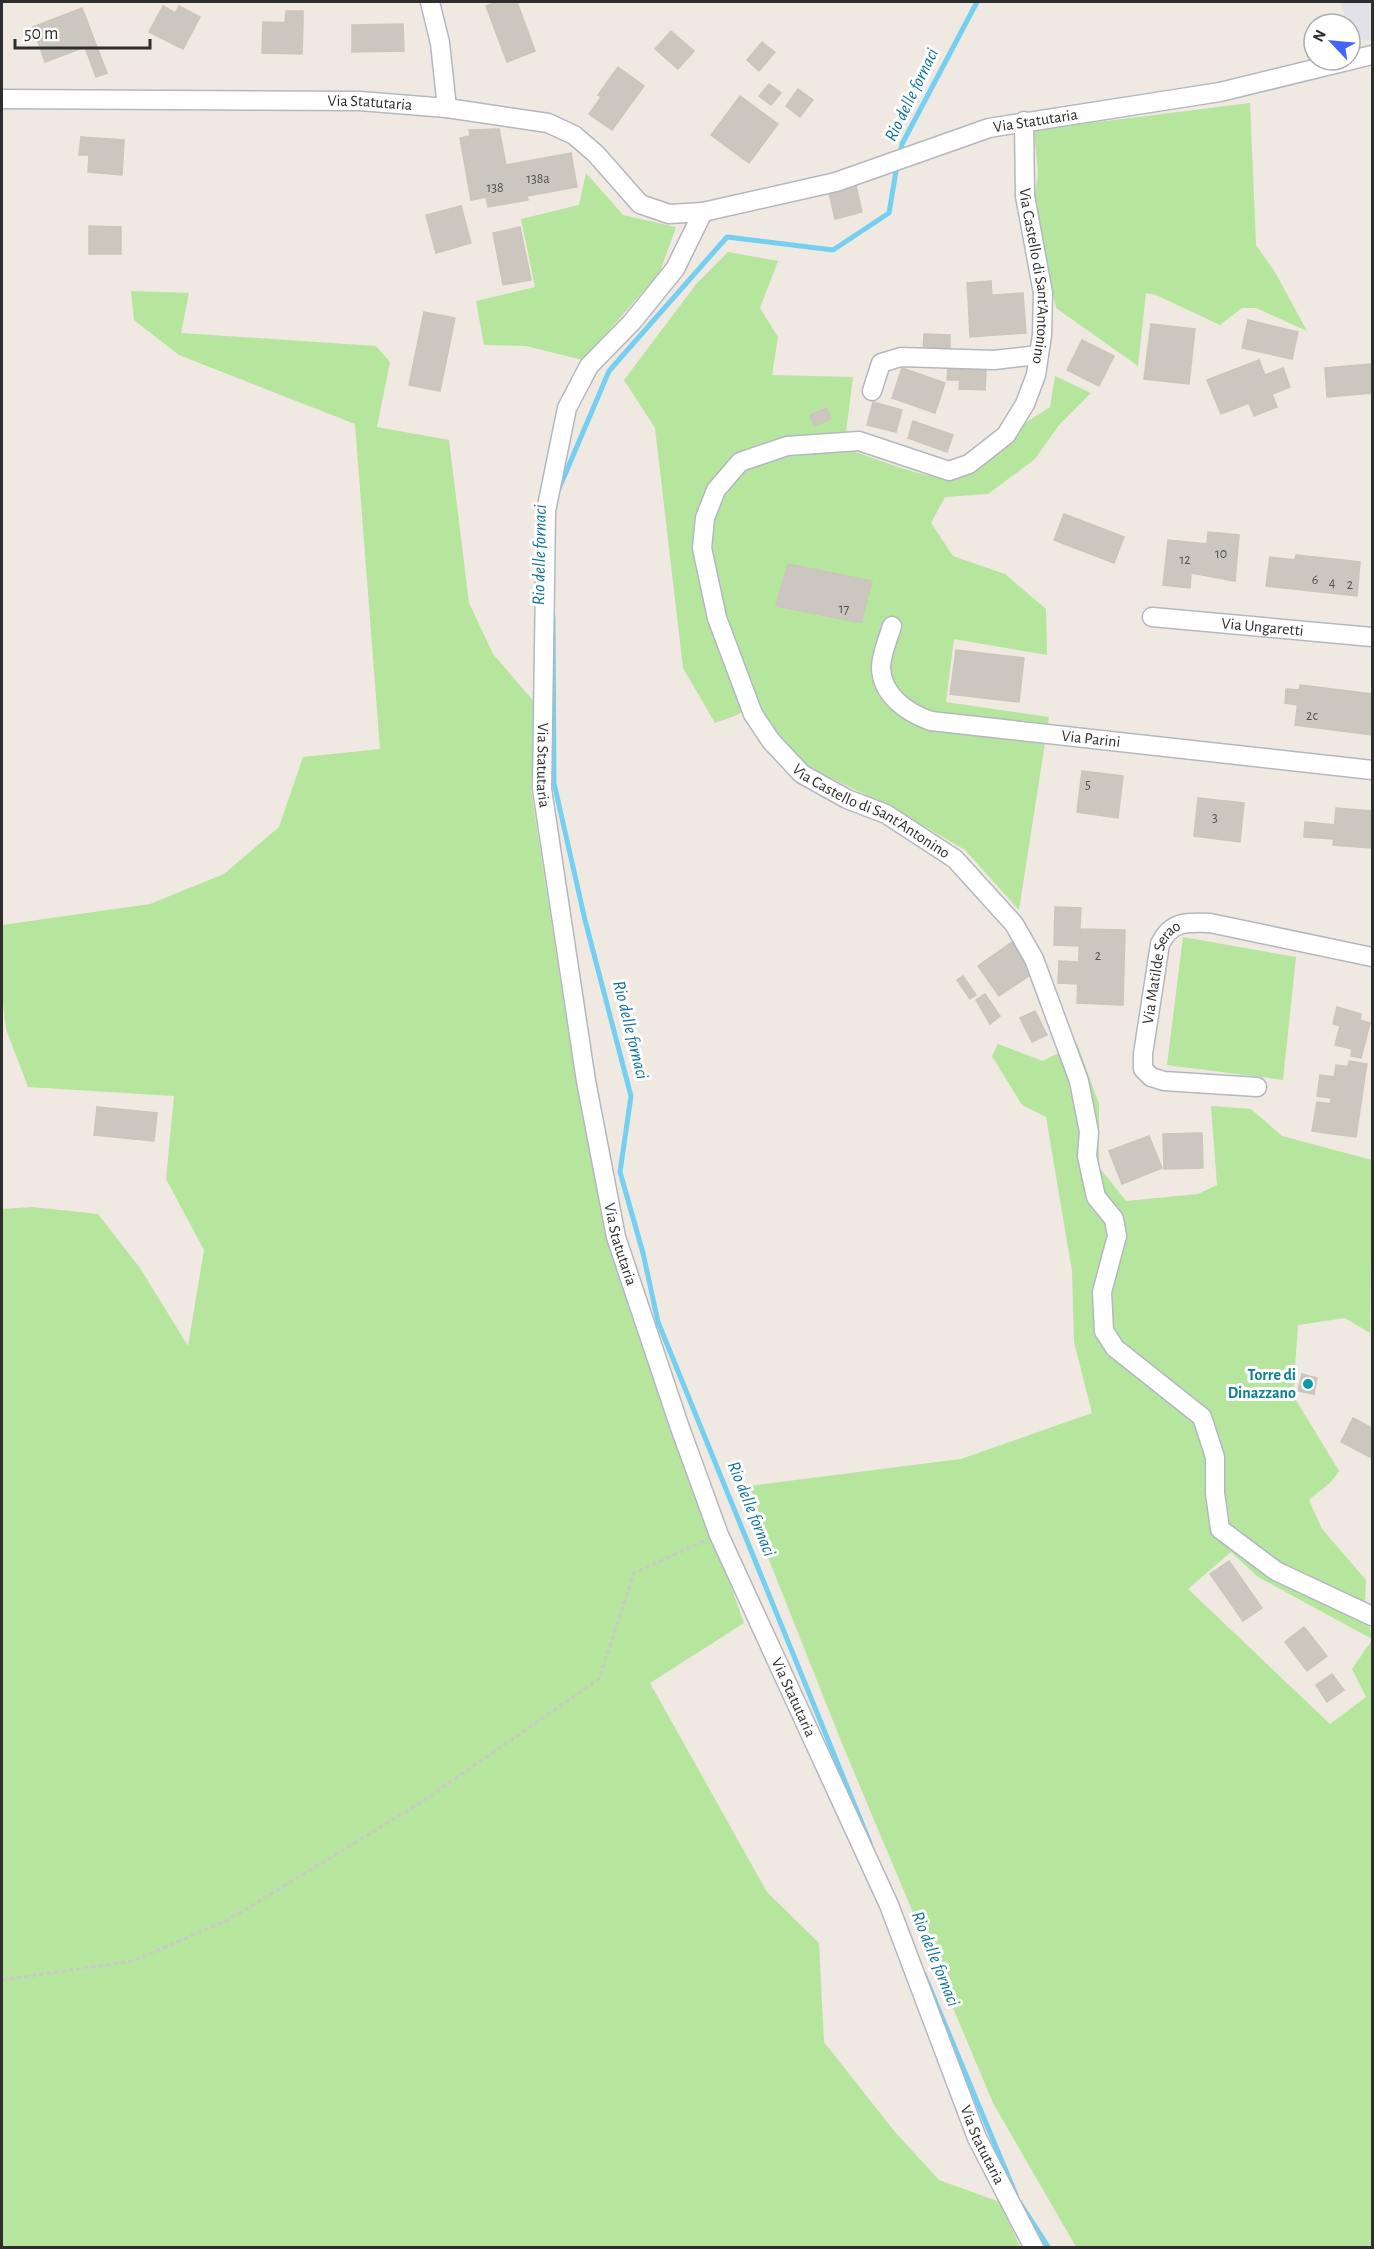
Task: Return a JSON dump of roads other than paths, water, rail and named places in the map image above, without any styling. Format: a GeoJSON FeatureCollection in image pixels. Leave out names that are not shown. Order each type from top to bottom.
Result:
{"type":"FeatureCollection","features":[{"type":"Feature","properties":{"kind":"street"},"geometry":{"type":"LineString","coordinates":[[430,2],[440,43],[447,108]]}},
{"type":"Feature","properties":{"kind":"street","name":"Via Statutaria"},"geometry":{"type":"LineString","coordinates":[[2,99],[360,101],[447,108],[548,123],[574,135],[596,154],[640,204],[669,214],[703,212],[836,182],[989,128],[1221,92],[1372,55]]}},
{"type":"Feature","properties":{"kind":"street","name":"Via Castello di Sant'Antonino"},"geometry":{"type":"LineString","coordinates":[[1024,121],[1025,196],[1043,293],[1042,335],[1036,375],[1025,404],[1006,435],[969,464],[949,471],[859,441],[787,446],[740,462],[716,490],[705,518],[702,548],[717,618],[753,714],[771,741],[802,774],[847,799],[886,814],[955,859],[1014,924],[1041,974],[1079,1081],[1089,1132],[1088,1156],[1091,1179],[1096,1197],[1114,1219],[1117,1236],[1102,1292],[1104,1331],[1114,1348],[1202,1417],[1215,1457],[1215,1493],[1220,1529],[1276,1571],[1372,1616]]}},
{"type":"Feature","properties":{"kind":"street","name":"Via Statutaria"},"geometry":{"type":"LineString","coordinates":[[703,212],[675,269],[632,322],[589,366],[567,408],[546,511],[542,789],[586,1081],[616,1237],[679,1425],[719,1534],[889,1905],[976,2138],[1034,2247]]}},
{"type":"Feature","properties":{"kind":"street"},"geometry":{"type":"LineString","coordinates":[[873,391],[881,363],[901,357],[994,360],[1038,355]]}},
{"type":"Feature","properties":{"kind":"street","name":"Via Ungaretti"},"geometry":{"type":"LineString","coordinates":[[1152,617],[1372,637]]}},
{"type":"Feature","properties":{"kind":"street","name":"Via Parini"},"geometry":{"type":"LineString","coordinates":[[892,626],[881,668],[885,683],[903,708],[931,721],[1372,770]]}},
{"type":"Feature","properties":{"kind":"street","name":"Via Matilde Serao"},"geometry":{"type":"LineString","coordinates":[[1257,1087],[1164,1081],[1151,1077],[1143,1069],[1143,1054],[1160,944],[1166,932],[1176,925],[1210,924],[1372,957]]}},
{"type":"Feature","properties":{"kind":"waterway","name":"Rio delle fornaci"},"geometry":{"type":"LineString","coordinates":[[899,156],[902,144],[977,2]]}},
{"type":"Feature","properties":{"kind":"waterway","name":"Rio delle fornaci"},"geometry":{"type":"LineString","coordinates":[[558,491],[609,371],[727,237],[833,250],[889,213],[897,165]]}},
{"type":"Feature","properties":{"kind":"waterway","name":"Rio delle fornaci"},"geometry":{"type":"LineString","coordinates":[[553,616],[554,783],[585,920],[631,1096],[620,1172],[643,1253],[658,1322],[870,1843]]}},
{"type":"Feature","properties":{"kind":"waterway","name":"Rio delle fornaci"},"geometry":{"type":"LineString","coordinates":[[924,1974],[1016,2195]]}},
{"type":"Feature","properties":{"kind":"waterway","name":"Rio delle fornaci"},"geometry":{"type":"LineString","coordinates":[[1020,2203],[1049,2248]]}},
{"type":"Feature","properties":{"kind":"place","name":"Torre di Dinazzano"},"geometry":{"type":"Point","coordinates":[1308,1384]}}]}
